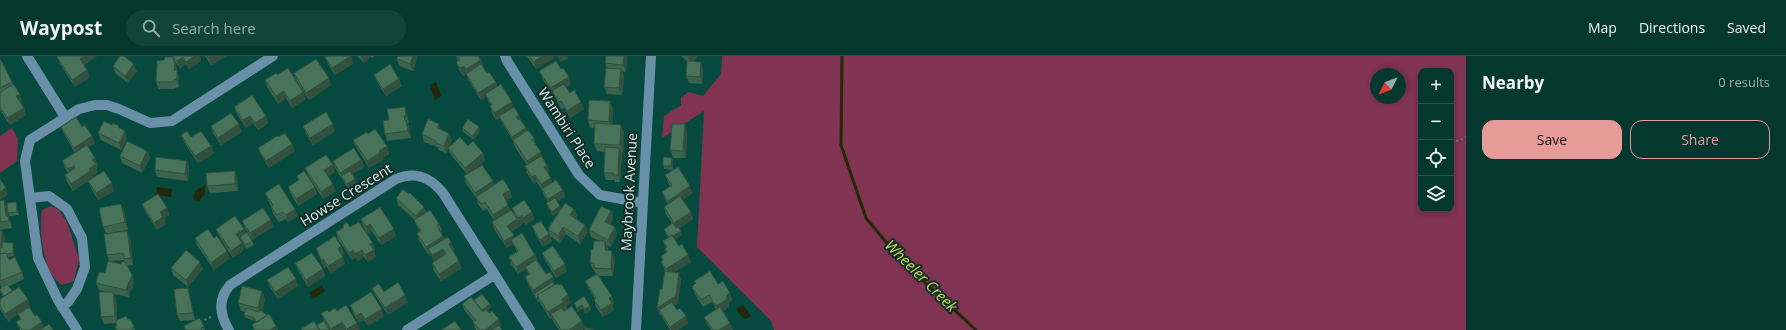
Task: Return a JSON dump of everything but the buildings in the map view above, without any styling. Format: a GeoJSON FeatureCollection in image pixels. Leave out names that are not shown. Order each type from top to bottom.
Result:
{"type":"FeatureCollection","features":[{"type":"Feature","properties":{"kind":"street"},"geometry":{"type":"LineString","coordinates":[[26,56],[65,117]]}},
{"type":"Feature","properties":{"kind":"street"},"geometry":{"type":"LineString","coordinates":[[77,330],[62,307],[38,258],[25,160],[30,140],[79,109],[95,105],[107,105],[150,123],[172,121],[273,56]]}},
{"type":"Feature","properties":{"kind":"street","name":"Wambiri Place"},"geometry":{"type":"LineString","coordinates":[[505,56],[579,175],[600,195],[643,203]]}},
{"type":"Feature","properties":{"kind":"street","name":"Maybrook Avenue"},"geometry":{"type":"LineString","coordinates":[[636,330],[651,56]]}},
{"type":"Feature","properties":{"kind":"street","name":"Howse Crescent"},"geometry":{"type":"LineString","coordinates":[[221,313],[220,301],[225,291],[239,278],[396,179],[410,175],[422,177],[436,184],[530,330]]}},
{"type":"Feature","properties":{"kind":"street"},"geometry":{"type":"LineString","coordinates":[[30,198],[49,196],[67,209],[82,238],[84,267],[77,290],[62,307]]}},
{"type":"Feature","properties":{"kind":"street"},"geometry":{"type":"LineString","coordinates":[[407,330],[494,275]]}},
{"type":"Feature","properties":{"kind":"street"},"geometry":{"type":"LineString","coordinates":[[221,313],[229,330]]}},
{"type":"Feature","properties":{"kind":"path"},"geometry":{"type":"LineString","coordinates":[[1454,140],[1458,141],[1466,137]]}},
{"type":"Feature","properties":{"kind":"path"},"geometry":{"type":"LineString","coordinates":[[196,324],[221,313]]}},
{"type":"Feature","properties":{"kind":"shaded area"},"geometry":{"type":"Polygon","coordinates":[[[722,56],[1466,56],[1466,330],[774,330],[771,321],[697,247],[704,111],[662,138],[664,116],[681,105],[681,97],[689,92],[703,96],[721,74],[722,56]]]}},
{"type":"Feature","properties":{"kind":"shaded area"},"geometry":{"type":"Polygon","coordinates":[[[436,82],[441,96],[435,100],[430,85],[436,82]]]}},
{"type":"Feature","properties":{"kind":"shaded area"},"geometry":{"type":"Polygon","coordinates":[[[12,128],[18,139],[17,161],[0,173],[0,136],[12,128]]]}},
{"type":"Feature","properties":{"kind":"shaded area"},"geometry":{"type":"Polygon","coordinates":[[[205,185],[205,194],[199,201],[193,199],[195,191],[205,185]]]}},
{"type":"Feature","properties":{"kind":"shaded area"},"geometry":{"type":"Polygon","coordinates":[[[157,187],[172,189],[171,197],[156,195],[157,187]]]}},
{"type":"Feature","properties":{"kind":"shaded area"},"geometry":{"type":"Polygon","coordinates":[[[51,206],[59,210],[67,222],[79,259],[74,281],[62,285],[55,279],[50,271],[43,251],[41,229],[42,210],[51,206]]]}},
{"type":"Feature","properties":{"kind":"shaded area"},"geometry":{"type":"Polygon","coordinates":[[[322,285],[325,291],[313,299],[309,293],[322,285]]]}},
{"type":"Feature","properties":{"kind":"shaded area"},"geometry":{"type":"Polygon","coordinates":[[[743,305],[751,316],[746,319],[742,317],[736,309],[743,305]]]}},
{"type":"Feature","properties":{"kind":"waterway","name":"Wheeler Creek"},"geometry":{"type":"LineString","coordinates":[[842,56],[841,145],[866,218],[901,260],[976,330]]}}]}
